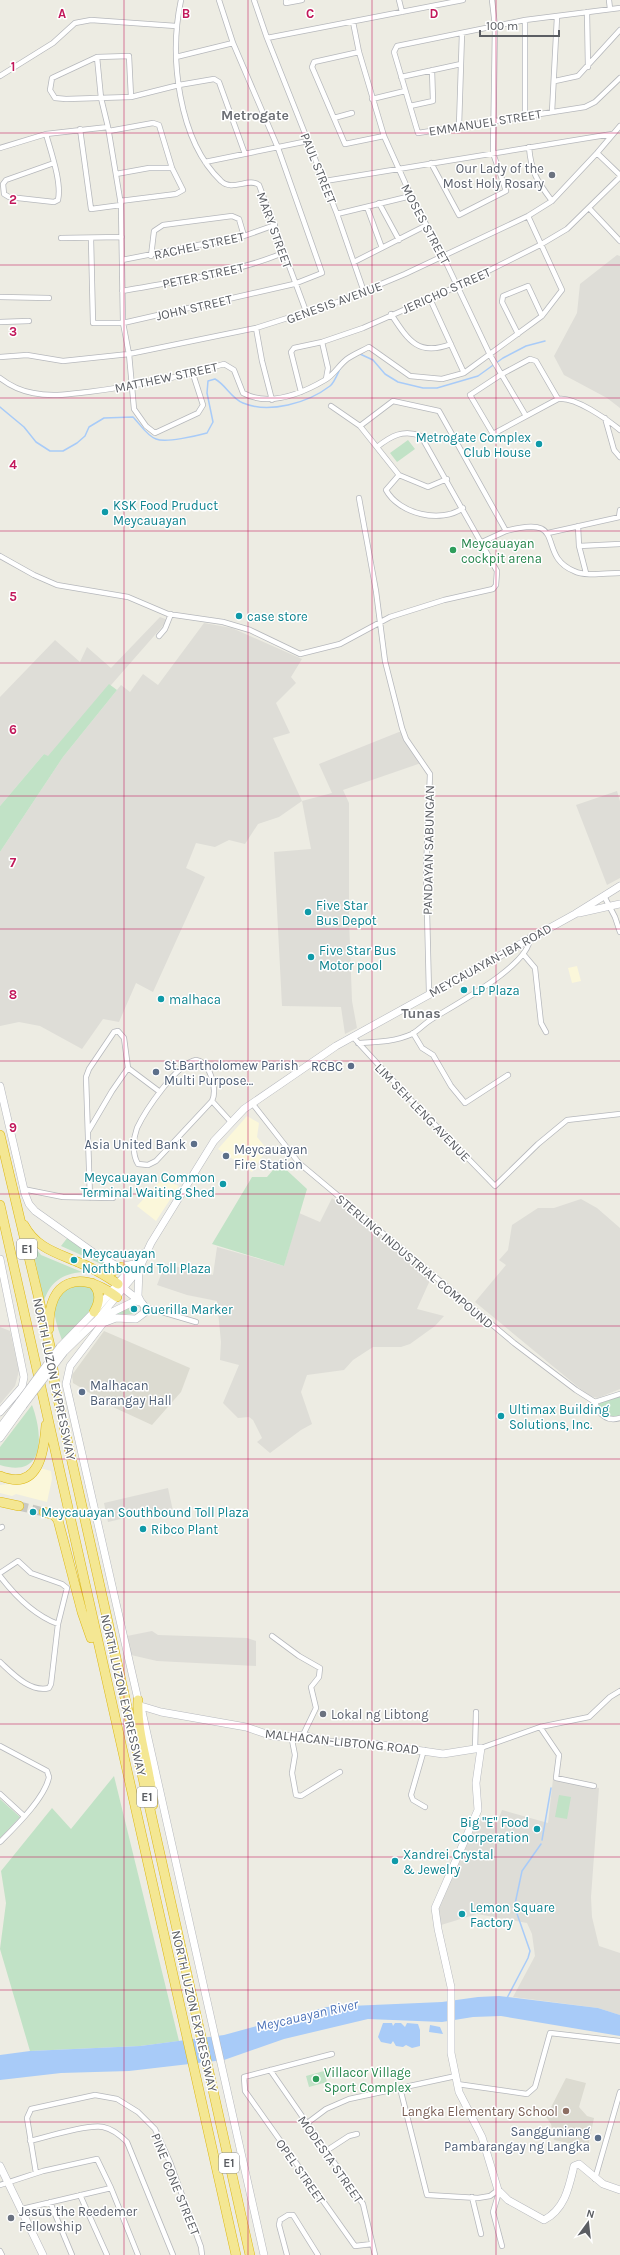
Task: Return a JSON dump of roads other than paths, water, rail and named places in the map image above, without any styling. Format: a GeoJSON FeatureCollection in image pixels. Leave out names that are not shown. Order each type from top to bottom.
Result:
{"type":"FeatureCollection","features":[{"type":"Feature","properties":{"kind":"highway","name":"NORTH LUZON EXPRESSWAY"},"geometry":{"type":"LineString","coordinates":[[0,1135],[51,1350],[55,1386],[250,2255]]}},
{"type":"Feature","properties":{"kind":"highway","name":"NORTH LUZON EXPRESSWAY"},"geometry":{"type":"LineString","coordinates":[[0,1205],[105,1677],[186,2027],[236,2255]]}},
{"type":"Feature","properties":{"kind":"highway"},"geometry":{"type":"LineString","coordinates":[[19,1216],[28,1233],[41,1246],[105,1275],[121,1286]]}},
{"type":"Feature","properties":{"kind":"highway"},"geometry":{"type":"LineString","coordinates":[[105,1275],[119,1269]]}},
{"type":"Feature","properties":{"kind":"highway"},"geometry":{"type":"LineString","coordinates":[[51,1350],[49,1322],[55,1296],[69,1283],[81,1281],[91,1282],[114,1294]]}},
{"type":"Feature","properties":{"kind":"highway"},"geometry":{"type":"LineString","coordinates":[[91,1282],[96,1287],[99,1296],[96,1316]]}},
{"type":"Feature","properties":{"kind":"highway"},"geometry":{"type":"LineString","coordinates":[[2,1478],[24,1477],[38,1467],[44,1446],[46,1412]]}},
{"type":"Feature","properties":{"kind":"highway"},"geometry":{"type":"LineString","coordinates":[[0,1502],[19,1506]]}},
{"type":"Feature","properties":{"kind":"highway"},"geometry":{"type":"LineString","coordinates":[[44,1512],[54,1515],[58,1520],[82,1612],[105,1677]]}},
{"type":"Feature","properties":{"kind":"highway"},"geometry":{"type":"LineString","coordinates":[[139,1703],[137,1717],[152,1784],[155,1834]]}},
{"type":"Feature","properties":{"kind":"main road","name":"MEYCAUAYAN-IBA ROAD"},"geometry":{"type":"LineString","coordinates":[[96,1316],[136,1267],[214,1141],[231,1122],[252,1103],[336,1046],[530,937],[575,914],[620,886]]}},
{"type":"Feature","properties":{"kind":"main road"},"geometry":{"type":"LineString","coordinates":[[575,914],[620,904]]}},
{"type":"Feature","properties":{"kind":"main road"},"geometry":{"type":"LineString","coordinates":[[0,1086],[23,1189],[29,1204],[35,1211],[119,1269],[136,1267],[138,1296],[143,1305],[144,1313],[138,1318],[116,1318],[103,1323],[70,1366],[66,1384],[264,2255]]}},
{"type":"Feature","properties":{"kind":"main road"},"geometry":{"type":"LineString","coordinates":[[0,1259],[3,1286],[24,1377],[20,1389],[0,1412]]}},
{"type":"Feature","properties":{"kind":"main road"},"geometry":{"type":"LineString","coordinates":[[119,1269],[121,1286],[143,1305]]}},
{"type":"Feature","properties":{"kind":"main road"},"geometry":{"type":"LineString","coordinates":[[0,1428],[21,1404],[62,1350],[96,1316],[135,1301],[143,1305]]}},
{"type":"Feature","properties":{"kind":"main road"},"geometry":{"type":"LineString","coordinates":[[0,1438],[21,1404]]}},
{"type":"Feature","properties":{"kind":"main road","name":"MALHACAN-LIBTONG ROAD"},"geometry":{"type":"LineString","coordinates":[[139,1703],[161,1712],[246,1727],[272,1736],[283,1737],[303,1735],[328,1742],[375,1744],[443,1754],[478,1749]]}},
{"type":"Feature","properties":{"kind":"main road"},"geometry":{"type":"LineString","coordinates":[[478,1749],[476,1783],[478,1810],[435,1908],[452,1997],[450,2053],[459,2092],[482,2137],[498,2191],[508,2200],[544,2220],[552,2216],[569,2192],[576,2164],[581,2165],[595,2179],[603,2184],[620,2190]]}},
{"type":"Feature","properties":{"kind":"main road"},"geometry":{"type":"LineString","coordinates":[[0,2166],[43,2255]]}},
{"type":"Feature","properties":{"kind":"street","name":"MARY STREET"},"geometry":{"type":"LineString","coordinates":[[181,0],[176,26],[176,56],[179,85],[190,137],[205,162],[222,183],[228,185],[252,183],[259,185],[294,284],[307,314]]}},
{"type":"Feature","properties":{"kind":"street","name":"JOHN STREET"},"geometry":{"type":"LineString","coordinates":[[91,239],[93,323],[123,323],[294,284],[319,275],[322,269],[278,148],[233,44],[219,0]]}},
{"type":"Feature","properties":{"kind":"street","name":"PAUL STREET"},"geometry":{"type":"LineString","coordinates":[[254,0],[267,38],[325,181],[364,292]]}},
{"type":"Feature","properties":{"kind":"street"},"geometry":{"type":"LineString","coordinates":[[286,0],[286,3],[302,0]]}},
{"type":"Feature","properties":{"kind":"street"},"geometry":{"type":"LineString","coordinates":[[399,0],[402,12]]}},
{"type":"Feature","properties":{"kind":"street"},"geometry":{"type":"LineString","coordinates":[[267,38],[463,0]]}},
{"type":"Feature","properties":{"kind":"street"},"geometry":{"type":"LineString","coordinates":[[431,163],[459,214],[506,191],[493,153],[495,26],[492,0]]}},
{"type":"Feature","properties":{"kind":"street"},"geometry":{"type":"LineString","coordinates":[[609,0],[610,9]]}},
{"type":"Feature","properties":{"kind":"street","name":"EMMANUEL STREET"},"geometry":{"type":"LineString","coordinates":[[620,8],[525,20],[394,48],[418,133],[525,115],[586,107],[595,102],[620,78]]}},
{"type":"Feature","properties":{"kind":"street"},"geometry":{"type":"LineString","coordinates":[[587,12],[588,67]]}},
{"type":"Feature","properties":{"kind":"street"},"geometry":{"type":"LineString","coordinates":[[552,112],[557,17]]}},
{"type":"Feature","properties":{"kind":"street"},"geometry":{"type":"LineString","coordinates":[[0,76],[53,42],[75,23],[91,20],[176,26]]}},
{"type":"Feature","properties":{"kind":"street"},"geometry":{"type":"LineString","coordinates":[[525,20],[525,115]]}},
{"type":"Feature","properties":{"kind":"street","name":"MOSES STREET"},"geometry":{"type":"LineString","coordinates":[[353,22],[359,52],[372,99],[384,136],[398,169],[458,286],[491,357],[526,416]]}},
{"type":"Feature","properties":{"kind":"street"},"geometry":{"type":"LineString","coordinates":[[554,81],[578,76],[588,67],[620,30]]}},
{"type":"Feature","properties":{"kind":"street"},"geometry":{"type":"LineString","coordinates":[[459,126],[462,33]]}},
{"type":"Feature","properties":{"kind":"street"},"geometry":{"type":"LineString","coordinates":[[176,56],[233,44]]}},
{"type":"Feature","properties":{"kind":"street"},"geometry":{"type":"LineString","coordinates":[[359,52],[312,64],[345,144],[384,136]]}},
{"type":"Feature","properties":{"kind":"street"},"geometry":{"type":"LineString","coordinates":[[131,97],[130,56],[97,57],[52,78],[50,90],[55,98],[66,99],[131,97],[179,85],[214,79],[219,82],[245,154]]}},
{"type":"Feature","properties":{"kind":"street"},"geometry":{"type":"LineString","coordinates":[[97,57],[101,98],[109,129],[121,203],[123,323],[129,354],[134,409],[146,426],[155,433],[198,413],[203,405],[193,374]]}},
{"type":"Feature","properties":{"kind":"street"},"geometry":{"type":"LineString","coordinates":[[401,77],[461,64]]}},
{"type":"Feature","properties":{"kind":"street"},"geometry":{"type":"LineString","coordinates":[[410,106],[433,101],[432,70]]}},
{"type":"Feature","properties":{"kind":"street"},"geometry":{"type":"LineString","coordinates":[[372,99],[405,90]]}},
{"type":"Feature","properties":{"kind":"street"},"geometry":{"type":"LineString","coordinates":[[334,118],[352,113]]}},
{"type":"Feature","properties":{"kind":"street"},"geometry":{"type":"LineString","coordinates":[[0,148],[46,134],[80,129],[109,129],[156,124],[159,125],[172,168],[183,190],[176,194],[91,209],[80,129]]}},
{"type":"Feature","properties":{"kind":"street","name":"GENESIS AVENUE"},"geometry":{"type":"LineString","coordinates":[[0,357],[27,355],[63,361],[129,354],[256,328],[307,314],[364,292],[528,216],[552,201],[597,154],[620,126]]}},
{"type":"Feature","properties":{"kind":"street"},"geometry":{"type":"LineString","coordinates":[[46,134],[54,163],[60,194],[58,200],[54,202],[9,197],[4,194],[3,184],[6,180],[54,163]]}},
{"type":"Feature","properties":{"kind":"street"},"geometry":{"type":"LineString","coordinates":[[325,181],[612,134]]}},
{"type":"Feature","properties":{"kind":"street"},"geometry":{"type":"LineString","coordinates":[[205,162],[308,141]]}},
{"type":"Feature","properties":{"kind":"street"},"geometry":{"type":"LineString","coordinates":[[529,147],[531,164],[536,181],[552,201]]}},
{"type":"Feature","properties":{"kind":"street"},"geometry":{"type":"LineString","coordinates":[[597,154],[620,176]]}},
{"type":"Feature","properties":{"kind":"street"},"geometry":{"type":"LineString","coordinates":[[116,174],[149,168],[172,168]]}},
{"type":"Feature","properties":{"kind":"street","name":"JERICHO STREET"},"geometry":{"type":"LineString","coordinates":[[301,392],[291,352],[294,348],[322,342],[363,328],[391,314],[458,286],[540,245],[567,229],[620,176]]}},
{"type":"Feature","properties":{"kind":"street"},"geometry":{"type":"LineString","coordinates":[[337,214],[411,196]]}},
{"type":"Feature","properties":{"kind":"street"},"geometry":{"type":"LineString","coordinates":[[379,203],[399,240]]}},
{"type":"Feature","properties":{"kind":"street"},"geometry":{"type":"LineString","coordinates":[[367,207],[382,248]]}},
{"type":"Feature","properties":{"kind":"street"},"geometry":{"type":"LineString","coordinates":[[589,208],[620,241]]}},
{"type":"Feature","properties":{"kind":"street"},"geometry":{"type":"LineString","coordinates":[[151,256],[154,231],[163,225],[232,216],[239,219],[244,236]]}},
{"type":"Feature","properties":{"kind":"street","name":"MATTHEW STREET"},"geometry":{"type":"LineString","coordinates":[[0,378],[7,383],[33,393],[55,395],[132,387],[193,374],[224,364],[234,370],[243,393],[251,398],[272,400],[301,392],[326,379],[348,358],[369,347],[410,376],[442,379],[464,373],[491,357],[542,316],[562,290],[540,245],[528,216]]}},
{"type":"Feature","properties":{"kind":"street","name":"RACHEL STREET"},"geometry":{"type":"LineString","coordinates":[[122,260],[151,256],[244,236],[274,225]]}},
{"type":"Feature","properties":{"kind":"street"},"geometry":{"type":"LineString","coordinates":[[354,262],[426,226]]}},
{"type":"Feature","properties":{"kind":"street"},"geometry":{"type":"LineString","coordinates":[[61,238],[91,239],[122,237]]}},
{"type":"Feature","properties":{"kind":"street","name":"PETER STREET"},"geometry":{"type":"LineString","coordinates":[[122,291],[220,273],[260,262],[283,253]]}},
{"type":"Feature","properties":{"kind":"street"},"geometry":{"type":"LineString","coordinates":[[518,334],[502,302],[503,296],[528,286],[542,316]]}},
{"type":"Feature","properties":{"kind":"street"},"geometry":{"type":"LineString","coordinates":[[0,297],[48,298]]}},
{"type":"Feature","properties":{"kind":"street"},"geometry":{"type":"LineString","coordinates":[[430,299],[464,373]]}},
{"type":"Feature","properties":{"kind":"street"},"geometry":{"type":"LineString","coordinates":[[391,314],[407,338],[423,349],[440,348],[451,344]]}},
{"type":"Feature","properties":{"kind":"street"},"geometry":{"type":"LineString","coordinates":[[0,322],[30,321]]}},
{"type":"Feature","properties":{"kind":"street"},"geometry":{"type":"LineString","coordinates":[[256,328],[262,361],[272,400]]}},
{"type":"Feature","properties":{"kind":"street"},"geometry":{"type":"LineString","coordinates":[[322,342],[328,368],[326,379]]}},
{"type":"Feature","properties":{"kind":"street"},"geometry":{"type":"LineString","coordinates":[[558,399],[533,360],[530,359],[502,374],[470,395],[493,434],[558,399],[566,398],[605,418],[620,430]]}},
{"type":"Feature","properties":{"kind":"street"},"geometry":{"type":"LineString","coordinates":[[360,426],[393,401],[439,411],[506,531]]}},
{"type":"Feature","properties":{"kind":"street"},"geometry":{"type":"LineString","coordinates":[[331,406],[360,426],[399,475],[428,486],[447,479]]}},
{"type":"Feature","properties":{"kind":"street"},"geometry":{"type":"LineString","coordinates":[[605,418],[614,450],[620,457]]}},
{"type":"Feature","properties":{"kind":"street"},"geometry":{"type":"LineString","coordinates":[[0,556],[34,575],[58,585],[128,597],[171,614],[223,622],[250,630],[300,654],[340,644],[381,620],[444,600],[493,589],[496,585],[497,571],[422,436],[403,433],[391,436],[377,447]]}},
{"type":"Feature","properties":{"kind":"street"},"geometry":{"type":"LineString","coordinates":[[399,475],[386,490],[398,504],[427,515],[442,517],[456,513],[463,508]]}},
{"type":"Feature","properties":{"kind":"street","name":"PANDAYAN SABUNGAN"},"geometry":{"type":"LineString","coordinates":[[359,498],[381,620],[385,661],[402,728],[406,739],[430,774],[426,870],[429,993]]}},
{"type":"Feature","properties":{"kind":"street"},"geometry":{"type":"LineString","coordinates":[[548,533],[619,517],[620,510]]}},
{"type":"Feature","properties":{"kind":"street"},"geometry":{"type":"LineString","coordinates":[[482,542],[506,531],[527,526],[536,526],[548,533],[554,553],[562,564],[575,572],[620,573]]}},
{"type":"Feature","properties":{"kind":"street"},"geometry":{"type":"LineString","coordinates":[[578,526],[579,546],[586,573]]}},
{"type":"Feature","properties":{"kind":"street"},"geometry":{"type":"LineString","coordinates":[[579,546],[620,544]]}},
{"type":"Feature","properties":{"kind":"street"},"geometry":{"type":"LineString","coordinates":[[159,636],[165,629],[171,614]]}},
{"type":"Feature","properties":{"kind":"street"},"geometry":{"type":"LineString","coordinates":[[604,896],[610,906],[620,932]]}},
{"type":"Feature","properties":{"kind":"street"},"geometry":{"type":"LineString","coordinates":[[358,1043],[387,1042],[413,1033],[429,1021],[499,977],[524,954],[531,944],[530,937]]}},
{"type":"Feature","properties":{"kind":"street"},"geometry":{"type":"LineString","coordinates":[[524,954],[535,968],[541,1023],[546,1032]]}},
{"type":"Feature","properties":{"kind":"street"},"geometry":{"type":"LineString","coordinates":[[89,1130],[112,1091],[128,1068],[124,1038],[122,1034],[116,1031],[92,1064],[86,1077],[89,1130],[88,1160],[90,1198]]}},
{"type":"Feature","properties":{"kind":"street"},"geometry":{"type":"LineString","coordinates":[[413,1033],[422,1048],[433,1055],[451,1086],[465,1103],[508,1075]]}},
{"type":"Feature","properties":{"kind":"street","name":"LIM SEH LENG AVENUE"},"geometry":{"type":"LineString","coordinates":[[353,1037],[495,1186],[538,1144],[567,1120],[620,1114]]}},
{"type":"Feature","properties":{"kind":"street"},"geometry":{"type":"LineString","coordinates":[[201,1061],[206,1066],[215,1090],[212,1101],[156,1161],[142,1166],[136,1160],[134,1141],[137,1129],[160,1092],[187,1063],[201,1061]]}},
{"type":"Feature","properties":{"kind":"street"},"geometry":{"type":"LineString","coordinates":[[128,1068],[160,1092]]}},
{"type":"Feature","properties":{"kind":"street"},"geometry":{"type":"LineString","coordinates":[[212,1101],[231,1122]]}},
{"type":"Feature","properties":{"kind":"street","name":"STERLING INDUSTRIAL COMPOUND"},"geometry":{"type":"LineString","coordinates":[[252,1103],[298,1163],[514,1343],[576,1390],[595,1402]]}},
{"type":"Feature","properties":{"kind":"street"},"geometry":{"type":"LineString","coordinates":[[23,1189],[64,1198],[113,1198]]}},
{"type":"Feature","properties":{"kind":"street"},"geometry":{"type":"LineString","coordinates":[[143,1305],[196,1322]]}},
{"type":"Feature","properties":{"kind":"street"},"geometry":{"type":"LineString","coordinates":[[620,1394],[595,1402],[597,1409],[605,1418],[614,1420],[620,1418]]}},
{"type":"Feature","properties":{"kind":"street"},"geometry":{"type":"LineString","coordinates":[[0,1662],[17,1678],[33,1687],[49,1688],[51,1684],[58,1624],[67,1588],[66,1585],[39,1577],[23,1567],[18,1561],[0,1575],[20,1598],[41,1617],[58,1624]]}},
{"type":"Feature","properties":{"kind":"street"},"geometry":{"type":"LineString","coordinates":[[272,1636],[299,1656],[320,1668],[319,1677],[311,1687],[316,1708],[303,1735]]}},
{"type":"Feature","properties":{"kind":"street","name":"MALHACAN-LIBTONG ROAD"},"geometry":{"type":"LineString","coordinates":[[478,1749],[540,1726],[589,1716],[610,1697],[620,1691]]}},
{"type":"Feature","properties":{"kind":"street"},"geometry":{"type":"LineString","coordinates":[[476,1712],[478,1749]]}},
{"type":"Feature","properties":{"kind":"street"},"geometry":{"type":"LineString","coordinates":[[540,1726],[559,1755],[556,1778],[594,1786]]}},
{"type":"Feature","properties":{"kind":"street"},"geometry":{"type":"LineString","coordinates":[[291,1735],[295,1755],[292,1773],[296,1795],[301,1796],[340,1772]]}},
{"type":"Feature","properties":{"kind":"street"},"geometry":{"type":"LineString","coordinates":[[0,1746],[48,1774],[49,1781],[45,1789],[24,1816],[0,1842]]}},
{"type":"Feature","properties":{"kind":"street"},"geometry":{"type":"LineString","coordinates":[[424,1750],[411,1794],[413,1800],[425,1807]]}},
{"type":"Feature","properties":{"kind":"street"},"geometry":{"type":"LineString","coordinates":[[0,1794],[24,1816]]}},
{"type":"Feature","properties":{"kind":"street"},"geometry":{"type":"LineString","coordinates":[[306,2124],[326,2110],[349,2099],[400,2088],[456,2080],[528,2094],[535,2087],[550,2033],[620,2041]]}},
{"type":"Feature","properties":{"kind":"street"},"geometry":{"type":"LineString","coordinates":[[270,2070],[332,2054]]}},
{"type":"Feature","properties":{"kind":"street","name":"OPEL STREET"},"geometry":{"type":"LineString","coordinates":[[270,2070],[243,2078],[245,2091],[355,2246],[372,2244]]}},
{"type":"Feature","properties":{"kind":"street","name":"MODESTA STREET"},"geometry":{"type":"LineString","coordinates":[[270,2070],[306,2124],[363,2204],[375,2255]]}},
{"type":"Feature","properties":{"kind":"street"},"geometry":{"type":"LineString","coordinates":[[400,2088],[426,2195],[484,2198],[498,2191]]}},
{"type":"Feature","properties":{"kind":"street"},"geometry":{"type":"LineString","coordinates":[[595,2179],[620,2092]]}},
{"type":"Feature","properties":{"kind":"street","name":"PINE CONE STREET"},"geometry":{"type":"LineString","coordinates":[[30,2141],[27,2118],[31,2109],[95,2095],[117,2099],[138,2112],[155,2129],[158,2135],[199,2241],[202,2255]]}},
{"type":"Feature","properties":{"kind":"street"},"geometry":{"type":"LineString","coordinates":[[36,2173],[30,2141],[86,2128],[102,2126],[120,2135],[127,2142],[173,2255]]}},
{"type":"Feature","properties":{"kind":"street"},"geometry":{"type":"LineString","coordinates":[[326,2151],[349,2136],[357,2134]]}},
{"type":"Feature","properties":{"kind":"street"},"geometry":{"type":"LineString","coordinates":[[0,2185],[8,2181],[36,2173],[97,2159],[111,2188],[138,2255]]}},
{"type":"Feature","properties":{"kind":"street"},"geometry":{"type":"LineString","coordinates":[[22,2209],[111,2188]]}},
{"type":"Feature","properties":{"kind":"street"},"geometry":{"type":"LineString","coordinates":[[498,2191],[493,2212],[502,2246]]}},
{"type":"Feature","properties":{"kind":"street"},"geometry":{"type":"LineString","coordinates":[[80,2195],[107,2255]]}},
{"type":"Feature","properties":{"kind":"street"},"geometry":{"type":"LineString","coordinates":[[472,2197],[481,2234]]}},
{"type":"Feature","properties":{"kind":"street"},"geometry":{"type":"LineString","coordinates":[[50,2202],[72,2255]]}},
{"type":"Feature","properties":{"kind":"street"},"geometry":{"type":"LineString","coordinates":[[287,2255],[279,2225],[283,2216],[293,2215],[318,2255]]}},
{"type":"Feature","properties":{"kind":"street"},"geometry":{"type":"LineString","coordinates":[[0,2251],[2,2255]]}},
{"type":"Feature","properties":{"kind":"water","name":"Meycauayan River"},"geometry":{"type":"Polygon","coordinates":[[[499,1996],[598,2008],[620,2015],[620,2036],[501,2016],[473,2017],[442,2022],[368,2019],[284,2039],[224,2060],[129,2071],[61,2073],[0,2080],[0,2055],[30,2051],[140,2046],[224,2035],[327,2007],[442,2002],[478,1997],[499,1996]]]}},
{"type":"Feature","properties":{"kind":"water"},"geometry":{"type":"Polygon","coordinates":[[[383,2023],[392,2023],[393,2026],[395,2023],[401,2023],[405,2027],[407,2023],[418,2024],[420,2030],[420,2046],[412,2048],[406,2045],[403,2047],[396,2046],[393,2041],[391,2044],[381,2042],[378,2037],[383,2023]]]}},
{"type":"Feature","properties":{"kind":"water"},"geometry":{"type":"Polygon","coordinates":[[[430,2025],[440,2027],[443,2034],[429,2032],[430,2025]]]}},
{"type":"Feature","properties":{"kind":"waterway"},"geometry":{"type":"LineString","coordinates":[[360,354],[373,360],[385,374],[398,382],[423,388],[437,388],[478,376],[503,358],[526,346],[545,341]]}},
{"type":"Feature","properties":{"kind":"waterway"},"geometry":{"type":"LineString","coordinates":[[0,407],[24,427],[36,442],[50,451],[63,451],[77,443],[85,436],[89,427],[104,418],[133,417],[147,433],[156,439],[174,440],[207,433],[213,422],[207,393],[208,381],[215,379],[235,398],[243,403],[253,406],[276,407],[300,402],[321,392],[332,384],[341,367]]}},
{"type":"Feature","properties":{"kind":"waterway"},"geometry":{"type":"LineString","coordinates":[[542,1840],[551,1788]]}},
{"type":"Feature","properties":{"kind":"waterway"},"geometry":{"type":"LineString","coordinates":[[515,1904],[522,1871],[541,1844]]}},
{"type":"Feature","properties":{"kind":"waterway"},"geometry":{"type":"LineString","coordinates":[[507,1998],[528,1958],[530,1951],[515,1908]]}},
{"type":"Feature","properties":{"kind":"tunnel"},"geometry":{"type":"LineString","coordinates":[[19,1506],[44,1512]]}},
{"type":"Feature","properties":{"kind":"place","name":"Our Lady of the Most Holy Rosary"},"geometry":{"type":"Point","coordinates":[552,175]}},
{"type":"Feature","properties":{"kind":"place","name":"Metrogate Complex Club House"},"geometry":{"type":"Point","coordinates":[539,444]}},
{"type":"Feature","properties":{"kind":"place","name":"KSK Food Pruduct Meycauayan"},"geometry":{"type":"Point","coordinates":[105,512]}},
{"type":"Feature","properties":{"kind":"place","name":"Meycauayan cockpit arena"},"geometry":{"type":"Point","coordinates":[453,550]}},
{"type":"Feature","properties":{"kind":"place","name":"case store"},"geometry":{"type":"Point","coordinates":[239,616]}},
{"type":"Feature","properties":{"kind":"place","name":"Five Star Bus Depot"},"geometry":{"type":"Point","coordinates":[308,912]}},
{"type":"Feature","properties":{"kind":"place","name":"Five Star Bus Motor pool"},"geometry":{"type":"Point","coordinates":[311,957]}},
{"type":"Feature","properties":{"kind":"place","name":"LP Plaza"},"geometry":{"type":"Point","coordinates":[464,990]}},
{"type":"Feature","properties":{"kind":"place","name":"malhaca"},"geometry":{"type":"Point","coordinates":[161,999]}},
{"type":"Feature","properties":{"kind":"place","name":"RCBC"},"geometry":{"type":"Point","coordinates":[351,1066]}},
{"type":"Feature","properties":{"kind":"place","name":"St.Bartholomew Parish Multi Purpose..."},"geometry":{"type":"Point","coordinates":[156,1072]}},
{"type":"Feature","properties":{"kind":"place","name":"Asia United Bank"},"geometry":{"type":"Point","coordinates":[194,1144]}},
{"type":"Feature","properties":{"kind":"place","name":"Meycauayan Fire Station"},"geometry":{"type":"Point","coordinates":[226,1156]}},
{"type":"Feature","properties":{"kind":"place","name":"Meycauayan Common Terminal Waiting Shed"},"geometry":{"type":"Point","coordinates":[223,1184]}},
{"type":"Feature","properties":{"kind":"place","name":"Meycauayan Northbound Toll Plaza"},"geometry":{"type":"Point","coordinates":[74,1260]}},
{"type":"Feature","properties":{"kind":"place","name":"Guerilla Marker"},"geometry":{"type":"Point","coordinates":[134,1309]}},
{"type":"Feature","properties":{"kind":"place","name":"Malhacan Barangay Hall"},"geometry":{"type":"Point","coordinates":[82,1392]}},
{"type":"Feature","properties":{"kind":"place","name":"Ultimax Building Solutions, Inc."},"geometry":{"type":"Point","coordinates":[501,1416]}},
{"type":"Feature","properties":{"kind":"place","name":"Meycauayan Southbound Toll Plaza"},"geometry":{"type":"Point","coordinates":[33,1512]}},
{"type":"Feature","properties":{"kind":"place","name":"Ribco Plant"},"geometry":{"type":"Point","coordinates":[143,1529]}},
{"type":"Feature","properties":{"kind":"place","name":"Lokal ng Libtong"},"geometry":{"type":"Point","coordinates":[323,1714]}},
{"type":"Feature","properties":{"kind":"place","name":"Big \"E\" Food Coorperation"},"geometry":{"type":"Point","coordinates":[537,1829]}},
{"type":"Feature","properties":{"kind":"place","name":"Xandrei Crystal & Jewelry"},"geometry":{"type":"Point","coordinates":[395,1861]}},
{"type":"Feature","properties":{"kind":"place","name":"Lemon Square Factory"},"geometry":{"type":"Point","coordinates":[462,1914]}},
{"type":"Feature","properties":{"kind":"place","name":"Villacor Village Sport Complex"},"geometry":{"type":"Point","coordinates":[316,2079]}},
{"type":"Feature","properties":{"kind":"place","name":"Langka Elementary School"},"geometry":{"type":"Point","coordinates":[566,2111]}},
{"type":"Feature","properties":{"kind":"place","name":"Sangguniang Pambarangay ng Langka"},"geometry":{"type":"Point","coordinates":[598,2138]}},
{"type":"Feature","properties":{"kind":"place","name":"Jesus the Reedemer Fellowship"},"geometry":{"type":"Point","coordinates":[11,2218]}},
{"type":"Feature","properties":{"kind":"district","name":"Metrogate"},"geometry":{"type":"Point","coordinates":[255,115]}},
{"type":"Feature","properties":{"kind":"district","name":"Tunas"},"geometry":{"type":"Point","coordinates":[421,1013]}}]}
